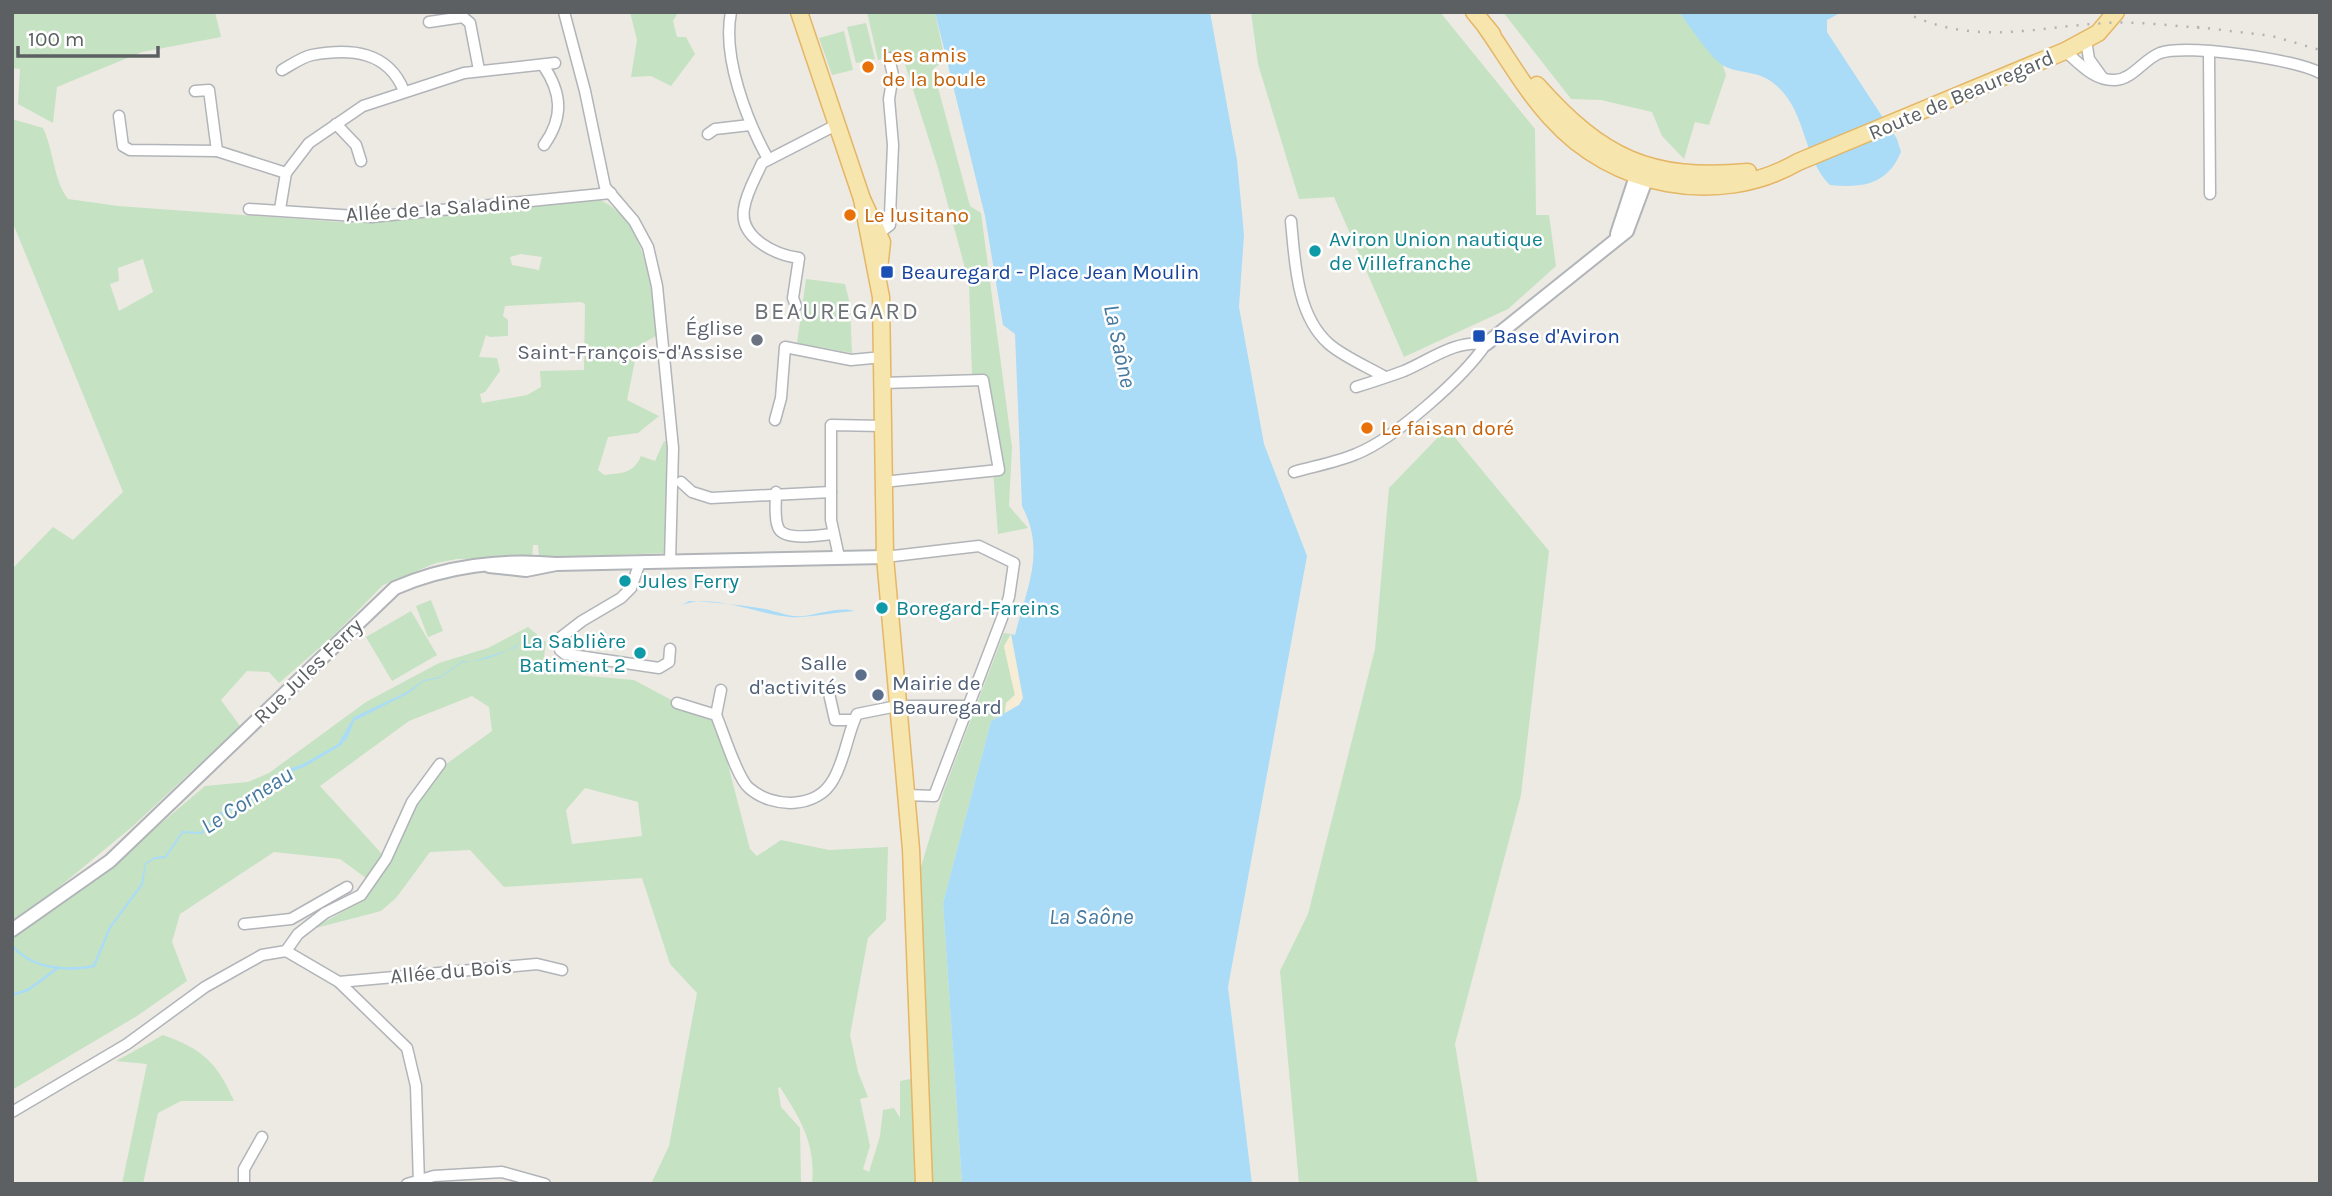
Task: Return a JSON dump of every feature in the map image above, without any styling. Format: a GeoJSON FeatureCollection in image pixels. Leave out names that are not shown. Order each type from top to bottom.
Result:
{"type":"FeatureCollection","features":[{"type":"Feature","properties":{"kind":"main road"},"geometry":{"type":"LineString","coordinates":[[799,12],[873,232],[882,242],[879,271],[883,356],[885,557],[907,795],[924,1184]]}},
{"type":"Feature","properties":{"kind":"main road","name":"Route de Beauregard"},"geometry":{"type":"LineString","coordinates":[[1474,12],[1571,121],[1643,174],[1704,176],[1762,170],[1798,162],[2065,51],[2098,33],[2115,13]]}},
{"type":"Feature","properties":{"kind":"street"},"geometry":{"type":"LineString","coordinates":[[564,12],[608,190],[634,221],[648,247],[657,286],[673,448],[670,562]]}},
{"type":"Feature","properties":{"kind":"street"},"geometry":{"type":"LineString","coordinates":[[731,12],[734,64],[750,125],[768,159]]}},
{"type":"Feature","properties":{"kind":"street"},"geometry":{"type":"LineString","coordinates":[[429,23],[463,17],[470,23],[479,70]]}},
{"type":"Feature","properties":{"kind":"street"},"geometry":{"type":"LineString","coordinates":[[2086,40],[2089,59],[2102,77]]}},
{"type":"Feature","properties":{"kind":"street"},"geometry":{"type":"LineString","coordinates":[[2065,51],[2091,75],[2123,79],[2150,57],[2166,51],[2277,60],[2308,67],[2320,73]]}},
{"type":"Feature","properties":{"kind":"street"},"geometry":{"type":"LineString","coordinates":[[282,70],[309,55],[343,53],[373,56],[397,72],[404,91]]}},
{"type":"Feature","properties":{"kind":"street"},"geometry":{"type":"LineString","coordinates":[[2209,53],[2210,194]]}},
{"type":"Feature","properties":{"kind":"street"},"geometry":{"type":"LineString","coordinates":[[873,232],[890,225],[893,145],[889,99],[893,75],[889,58]]}},
{"type":"Feature","properties":{"kind":"street"},"geometry":{"type":"LineString","coordinates":[[280,209],[286,173],[309,144],[363,106],[404,91],[479,70],[555,64]]}},
{"type":"Feature","properties":{"kind":"street"},"geometry":{"type":"LineString","coordinates":[[543,65],[555,89],[559,119],[544,145]]}},
{"type":"Feature","properties":{"kind":"street"},"geometry":{"type":"LineString","coordinates":[[195,91],[209,90],[217,151]]}},
{"type":"Feature","properties":{"kind":"street"},"geometry":{"type":"LineString","coordinates":[[119,116],[123,146],[130,150],[217,151],[286,173]]}},
{"type":"Feature","properties":{"kind":"street"},"geometry":{"type":"LineString","coordinates":[[336,124],[356,145],[361,161]]}},
{"type":"Feature","properties":{"kind":"street"},"geometry":{"type":"LineString","coordinates":[[708,134],[716,129],[750,125]]}},
{"type":"Feature","properties":{"kind":"street"},"geometry":{"type":"LineString","coordinates":[[796,306],[793,298],[799,258],[768,251],[748,228],[743,211],[762,163],[836,125]]}},
{"type":"Feature","properties":{"kind":"street"},"geometry":{"type":"LineString","coordinates":[[1294,472],[1357,454],[1380,443],[1471,367],[1486,344],[1610,246],[1621,228],[1643,174]]}},
{"type":"Feature","properties":{"kind":"street","name":"Allée de la Saladine"},"geometry":{"type":"LineString","coordinates":[[249,209],[371,217],[586,195],[608,190]]}},
{"type":"Feature","properties":{"kind":"street"},"geometry":{"type":"LineString","coordinates":[[1291,221],[1296,278],[1308,314],[1328,344],[1385,377]]}},
{"type":"Feature","properties":{"kind":"street"},"geometry":{"type":"LineString","coordinates":[[1356,387],[1454,346],[1472,342],[1486,344]]}},
{"type":"Feature","properties":{"kind":"street"},"geometry":{"type":"LineString","coordinates":[[775,420],[781,398],[785,346],[847,359],[883,356]]}},
{"type":"Feature","properties":{"kind":"street"},"geometry":{"type":"LineString","coordinates":[[883,383],[982,380],[999,470],[883,482]]}},
{"type":"Feature","properties":{"kind":"street"},"geometry":{"type":"LineString","coordinates":[[839,556],[832,534],[831,425],[883,426]]}},
{"type":"Feature","properties":{"kind":"street"},"geometry":{"type":"LineString","coordinates":[[681,482],[692,492],[711,498],[776,492],[831,492]]}},
{"type":"Feature","properties":{"kind":"street"},"geometry":{"type":"LineString","coordinates":[[776,492],[778,527],[782,532],[790,535],[832,534]]}},
{"type":"Feature","properties":{"kind":"street"},"geometry":{"type":"LineString","coordinates":[[885,557],[979,546],[1014,563],[1009,597],[934,796],[907,795]]}},
{"type":"Feature","properties":{"kind":"street","name":"Rue Jules Ferry"},"geometry":{"type":"LineString","coordinates":[[12,930],[99,869],[151,823],[395,588],[440,571],[489,566],[526,570],[556,564],[639,565],[839,556],[885,557]]}},
{"type":"Feature","properties":{"kind":"street"},"geometry":{"type":"LineString","coordinates":[[639,565],[631,588],[560,638],[560,650],[565,654],[601,662],[659,668],[669,662],[670,649]]}},
{"type":"Feature","properties":{"kind":"street"},"geometry":{"type":"LineString","coordinates":[[828,689],[835,720],[854,720]]}},
{"type":"Feature","properties":{"kind":"street"},"geometry":{"type":"LineString","coordinates":[[721,690],[716,715],[747,788],[767,798],[794,804],[822,794],[834,779],[857,714],[897,706],[968,706]]}},
{"type":"Feature","properties":{"kind":"street"},"geometry":{"type":"LineString","coordinates":[[677,703],[716,715]]}},
{"type":"Feature","properties":{"kind":"street"},"geometry":{"type":"LineString","coordinates":[[286,951],[298,934],[325,913],[361,895],[386,859],[412,803],[440,764]]}},
{"type":"Feature","properties":{"kind":"street"},"geometry":{"type":"LineString","coordinates":[[244,924],[292,919],[347,887]]}},
{"type":"Feature","properties":{"kind":"street"},"geometry":{"type":"LineString","coordinates":[[292,919],[298,934]]}},
{"type":"Feature","properties":{"kind":"street"},"geometry":{"type":"LineString","coordinates":[[12,1112],[127,1044],[205,987],[262,955],[286,951],[340,982],[407,1048],[416,1086],[419,1183]]}},
{"type":"Feature","properties":{"kind":"street","name":"Allée du Bois"},"geometry":{"type":"LineString","coordinates":[[340,982],[537,964],[562,970]]}},
{"type":"Feature","properties":{"kind":"street"},"geometry":{"type":"LineString","coordinates":[[244,1184],[244,1169],[262,1137]]}},
{"type":"Feature","properties":{"kind":"street"},"geometry":{"type":"LineString","coordinates":[[407,1184],[419,1183],[434,1176],[502,1172],[545,1184]]}},
{"type":"Feature","properties":{"kind":"green space"},"geometry":{"type":"Polygon","coordinates":[[[12,12],[215,12],[221,37],[142,52],[57,87],[53,123],[18,104],[20,69],[12,68],[12,12]]]}},
{"type":"Feature","properties":{"kind":"green space"},"geometry":{"type":"Polygon","coordinates":[[[630,12],[678,12],[673,21],[677,37],[686,37],[695,54],[671,86],[651,76],[631,77],[637,40],[630,12]]]}},
{"type":"Feature","properties":{"kind":"green space"},"geometry":{"type":"Polygon","coordinates":[[[867,12],[935,12],[945,60],[933,69],[970,206],[981,213],[1012,447],[1009,506],[1028,528],[998,534],[993,471],[999,470],[983,380],[972,376],[969,283],[938,168],[902,55],[878,60],[867,12]]]}},
{"type":"Feature","properties":{"kind":"green space"},"geometry":{"type":"Polygon","coordinates":[[[1251,12],[1440,12],[1535,129],[1536,215],[1549,215],[1556,266],[1508,309],[1404,357],[1334,197],[1299,199],[1258,64],[1251,12]]]}},
{"type":"Feature","properties":{"kind":"green space"},"geometry":{"type":"Polygon","coordinates":[[[1503,12],[1679,12],[1723,66],[1726,75],[1709,125],[1695,122],[1684,159],[1662,136],[1652,112],[1601,100],[1571,99],[1503,12]]]}},
{"type":"Feature","properties":{"kind":"green space"},"geometry":{"type":"Polygon","coordinates":[[[866,23],[875,59],[856,63],[847,27],[866,23]]]}},
{"type":"Feature","properties":{"kind":"green space"},"geometry":{"type":"Polygon","coordinates":[[[844,31],[853,70],[832,75],[819,38],[844,31]]]}},
{"type":"Feature","properties":{"kind":"green space"},"geometry":{"type":"Polygon","coordinates":[[[12,119],[43,128],[59,183],[68,199],[118,206],[340,222],[595,198],[612,207],[626,221],[644,256],[656,336],[638,346],[627,400],[659,416],[638,433],[608,437],[598,470],[604,475],[626,471],[638,462],[641,456],[655,461],[664,441],[667,442],[665,553],[539,558],[538,545],[533,545],[532,558],[457,559],[436,563],[383,585],[333,636],[279,683],[269,672],[247,671],[221,700],[240,726],[133,826],[35,907],[41,918],[112,865],[205,786],[248,782],[269,773],[366,702],[439,663],[488,648],[528,627],[546,642],[542,672],[634,680],[677,703],[716,719],[750,849],[757,856],[781,840],[829,850],[888,847],[886,920],[868,938],[850,1035],[858,1072],[868,1097],[860,1099],[870,1146],[863,1169],[869,1172],[880,1136],[883,1110],[894,1108],[900,1118],[900,1081],[926,1076],[920,870],[944,790],[1004,633],[1011,634],[1004,647],[1015,695],[1006,703],[1005,713],[991,721],[943,903],[962,1184],[812,1184],[809,1144],[780,1087],[781,1107],[800,1128],[801,1184],[651,1184],[669,1146],[697,993],[670,964],[642,878],[504,887],[470,850],[430,852],[396,898],[381,911],[312,929],[363,900],[374,886],[411,818],[431,775],[492,731],[489,707],[472,696],[409,721],[320,786],[382,854],[370,881],[340,859],[274,852],[180,914],[172,942],[187,981],[137,1016],[12,1090],[12,569],[53,527],[73,540],[123,492],[12,221],[12,119]],[[521,254],[510,257],[512,265],[539,270],[542,257],[521,254]],[[143,259],[118,268],[119,281],[110,284],[119,311],[153,292],[143,259]],[[585,304],[505,306],[503,316],[508,320],[508,336],[486,335],[479,357],[497,358],[500,371],[485,392],[480,394],[482,403],[527,395],[541,387],[540,371],[584,370],[585,304]],[[585,788],[566,810],[572,844],[642,836],[638,802],[585,788]]]}},
{"type":"Feature","properties":{"kind":"green space"},"geometry":{"type":"Polygon","coordinates":[[[806,279],[845,284],[850,304],[852,353],[797,343],[806,279]]]}},
{"type":"Feature","properties":{"kind":"green space"},"geometry":{"type":"Polygon","coordinates":[[[1447,428],[1549,551],[1521,795],[1455,1044],[1478,1184],[1299,1184],[1280,971],[1308,914],[1375,649],[1389,488],[1447,428]]]}},
{"type":"Feature","properties":{"kind":"green space"},"geometry":{"type":"Polygon","coordinates":[[[431,600],[443,631],[428,637],[416,606],[431,600]]]}},
{"type":"Feature","properties":{"kind":"green space"},"geometry":{"type":"Polygon","coordinates":[[[411,611],[437,655],[392,681],[366,637],[411,611]]]}},
{"type":"Feature","properties":{"kind":"green space"},"geometry":{"type":"Polygon","coordinates":[[[163,1035],[189,1046],[207,1059],[215,1067],[234,1101],[181,1101],[158,1113],[143,1184],[122,1184],[147,1064],[116,1061],[163,1035]]]}},
{"type":"Feature","properties":{"kind":"sand"},"geometry":{"type":"Polygon","coordinates":[[[1011,634],[1023,698],[1019,705],[1005,713],[1006,703],[1015,695],[1004,646],[1011,634]]]}},
{"type":"Feature","properties":{"kind":"water","name":"La Saône"},"geometry":{"type":"Polygon","coordinates":[[[935,12],[1210,12],[1237,160],[1244,235],[1239,307],[1264,444],[1307,556],[1228,987],[1252,1184],[962,1184],[943,903],[991,721],[1019,705],[1023,698],[1011,634],[1015,635],[1029,585],[1033,539],[1022,506],[1015,334],[1003,325],[985,216],[935,12]]]}},
{"type":"Feature","properties":{"kind":"water"},"geometry":{"type":"Polygon","coordinates":[[[1679,12],[1842,12],[1827,20],[1827,32],[1897,139],[1901,152],[1889,172],[1863,185],[1830,185],[1815,163],[1795,110],[1778,87],[1764,77],[1724,66],[1707,49],[1679,12]]]}},
{"type":"Feature","properties":{"kind":"water"},"geometry":{"type":"Polygon","coordinates":[[[726,604],[798,616],[837,610],[855,611],[787,617],[726,604]]]}},
{"type":"Feature","properties":{"kind":"water","name":"Le Corneau"},"geometry":{"type":"Polygon","coordinates":[[[462,661],[470,662],[462,662],[440,678],[424,681],[409,693],[354,721],[348,737],[340,746],[288,773],[272,791],[218,817],[202,834],[183,833],[166,858],[155,859],[146,864],[143,885],[111,928],[95,967],[73,970],[50,968],[29,961],[12,947],[12,944],[39,963],[60,967],[93,965],[109,927],[141,884],[145,863],[155,857],[165,856],[182,831],[201,832],[216,815],[271,788],[286,770],[303,764],[338,744],[354,717],[407,692],[424,680],[440,677],[462,661]]]}},
{"type":"Feature","properties":{"kind":"waterway"},"geometry":{"type":"LineString","coordinates":[[12,995],[28,990],[59,967]]}},
{"type":"Feature","properties":{"kind":"railway"},"geometry":{"type":"LineString","coordinates":[[1904,12],[1930,23],[1980,32],[2029,31],[2118,23],[2204,28]]}},
{"type":"Feature","properties":{"kind":"railway"},"geometry":{"type":"LineString","coordinates":[[2197,27],[2272,36],[2320,50]]}},
{"type":"Feature","properties":{"kind":"place","name":"Les amis de la boule"},"geometry":{"type":"Point","coordinates":[868,67]}},
{"type":"Feature","properties":{"kind":"place","name":"Le lusitano"},"geometry":{"type":"Point","coordinates":[850,215]}},
{"type":"Feature","properties":{"kind":"place","name":"Aviron Union nautique de Villefranche"},"geometry":{"type":"Point","coordinates":[1315,251]}},
{"type":"Feature","properties":{"kind":"place","name":"Beauregard - Place Jean Moulin"},"geometry":{"type":"Point","coordinates":[887,272]}},
{"type":"Feature","properties":{"kind":"place","name":"Base d'Aviron"},"geometry":{"type":"Point","coordinates":[1479,336]}},
{"type":"Feature","properties":{"kind":"place","name":"Église Saint-François-d'Assise"},"geometry":{"type":"Point","coordinates":[757,340]}},
{"type":"Feature","properties":{"kind":"place","name":"Le faisan doré"},"geometry":{"type":"Point","coordinates":[1367,428]}},
{"type":"Feature","properties":{"kind":"place","name":"Jules Ferry"},"geometry":{"type":"Point","coordinates":[625,581]}},
{"type":"Feature","properties":{"kind":"place","name":"Boregard-Fareins"},"geometry":{"type":"Point","coordinates":[882,608]}},
{"type":"Feature","properties":{"kind":"place","name":"La Sablière Batiment 2"},"geometry":{"type":"Point","coordinates":[640,653]}},
{"type":"Feature","properties":{"kind":"place","name":"Salle d'activités"},"geometry":{"type":"Point","coordinates":[861,675]}},
{"type":"Feature","properties":{"kind":"place","name":"Mairie de Beauregard"},"geometry":{"type":"Point","coordinates":[878,695]}},
{"type":"Feature","properties":{"kind":"district","name":"BEAUREGARD"},"geometry":{"type":"Point","coordinates":[837,311]}}]}
